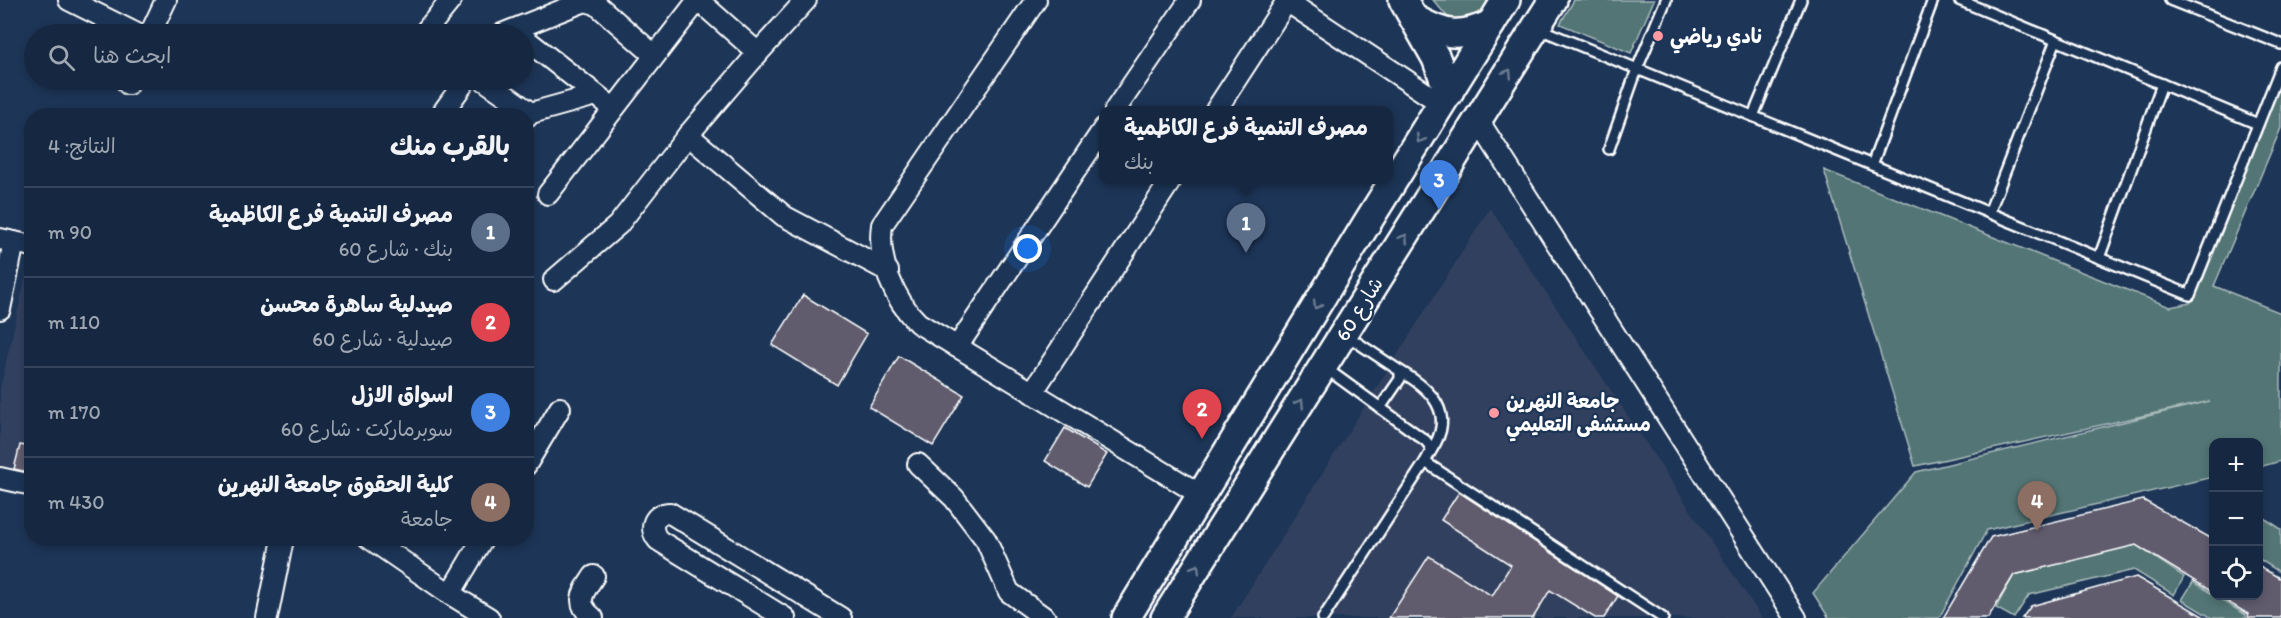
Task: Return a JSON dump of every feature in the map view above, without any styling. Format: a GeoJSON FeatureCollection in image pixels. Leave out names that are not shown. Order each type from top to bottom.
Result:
{"type":"FeatureCollection","features":[{"type":"Feature","properties":{"kind":"street"},"geometry":{"type":"LineString","coordinates":[[69,0],[118,24]]}},
{"type":"Feature","properties":{"kind":"street"},"geometry":{"type":"LineString","coordinates":[[155,24],[166,0]]}},
{"type":"Feature","properties":{"kind":"street"},"geometry":{"type":"LineString","coordinates":[[432,24],[451,0]]}},
{"type":"Feature","properties":{"kind":"street"},"geometry":{"type":"LineString","coordinates":[[548,194],[698,0],[758,53]]}},
{"type":"Feature","properties":{"kind":"street"},"geometry":{"type":"LineString","coordinates":[[554,280],[618,225],[688,135],[806,0]]}},
{"type":"Feature","properties":{"kind":"street"},"geometry":{"type":"LineString","coordinates":[[1036,0],[882,225],[881,248],[888,271],[899,301],[918,323],[1201,495]]}},
{"type":"Feature","properties":{"kind":"street"},"geometry":{"type":"LineString","coordinates":[[1118,106],[1190,0]]}},
{"type":"Feature","properties":{"kind":"street","name":"شارع 60"},"geometry":{"type":"LineString","coordinates":[[1393,182],[1506,0]]}},
{"type":"Feature","properties":{"kind":"street","name":"شارع 60"},"geometry":{"type":"LineString","coordinates":[[1165,618],[1553,0]]}},
{"type":"Feature","properties":{"kind":"street"},"geometry":{"type":"LineString","coordinates":[[534,25],[585,1],[596,4],[654,55]]}},
{"type":"Feature","properties":{"kind":"street"},"geometry":{"type":"LineString","coordinates":[[1219,106],[1286,1],[1446,98]]}},
{"type":"Feature","properties":{"kind":"street"},"geometry":{"type":"LineString","coordinates":[[1409,10],[1435,30],[1451,34],[1471,33],[1491,24]]}},
{"type":"Feature","properties":{"kind":"street"},"geometry":{"type":"LineString","coordinates":[[1409,10],[1436,58],[1446,98]]}},
{"type":"Feature","properties":{"kind":"street"},"geometry":{"type":"LineString","coordinates":[[534,49],[613,108]]}},
{"type":"Feature","properties":{"kind":"street"},"geometry":{"type":"LineString","coordinates":[[446,108],[459,90]]}},
{"type":"Feature","properties":{"kind":"street"},"geometry":{"type":"LineString","coordinates":[[497,90],[520,108]]}},
{"type":"Feature","properties":{"kind":"street"},"geometry":{"type":"LineString","coordinates":[[534,114],[596,95]]}},
{"type":"Feature","properties":{"kind":"street"},"geometry":{"type":"LineString","coordinates":[[1478,120],[1796,618]]}},
{"type":"Feature","properties":{"kind":"street"},"geometry":{"type":"LineString","coordinates":[[688,135],[784,216],[888,271]]}},
{"type":"Feature","properties":{"kind":"street"},"geometry":{"type":"LineString","coordinates":[[957,347],[1099,135]]}},
{"type":"Feature","properties":{"kind":"street"},"geometry":{"type":"LineString","coordinates":[[1032,393],[1168,184]]}},
{"type":"Feature","properties":{"kind":"street","name":"شارع 60"},"geometry":{"type":"LineString","coordinates":[[1126,618],[1392,184]]}},
{"type":"Feature","properties":{"kind":"street"},"geometry":{"type":"LineString","coordinates":[[0,309],[15,242]]}},
{"type":"Feature","properties":{"kind":"street"},"geometry":{"type":"LineString","coordinates":[[534,452],[560,408]]}},
{"type":"Feature","properties":{"kind":"street"},"geometry":{"type":"LineString","coordinates":[[918,464],[954,498],[986,540],[1009,592],[1045,618]]}},
{"type":"Feature","properties":{"kind":"street"},"geometry":{"type":"LineString","coordinates":[[0,478],[24,483]]}},
{"type":"Feature","properties":{"kind":"street"},"geometry":{"type":"LineString","coordinates":[[785,618],[658,540],[652,525],[656,517],[663,513],[670,513],[841,618]]}},
{"type":"Feature","properties":{"kind":"street"},"geometry":{"type":"LineString","coordinates":[[267,618],[281,546]]}},
{"type":"Feature","properties":{"kind":"street"},"geometry":{"type":"LineString","coordinates":[[381,546],[489,618]]}},
{"type":"Feature","properties":{"kind":"street"},"geometry":{"type":"LineString","coordinates":[[450,594],[478,546]]}},
{"type":"Feature","properties":{"kind":"street"},"geometry":{"type":"LineString","coordinates":[[593,618],[586,612],[582,603],[582,595],[594,576]]}},
{"type":"Feature","properties":{"kind":"lane"},"geometry":{"type":"LineString","coordinates":[[1609,149],[1637,69],[1666,0]]}},
{"type":"Feature","properties":{"kind":"lane"},"geometry":{"type":"LineString","coordinates":[[1753,116],[1802,0]]}},
{"type":"Feature","properties":{"kind":"lane"},"geometry":{"type":"LineString","coordinates":[[1872,165],[1933,0]]}},
{"type":"Feature","properties":{"kind":"lane"},"geometry":{"type":"LineString","coordinates":[[1959,0],[2258,124]]}},
{"type":"Feature","properties":{"kind":"lane"},"geometry":{"type":"LineString","coordinates":[[2174,1],[2281,44]]}},
{"type":"Feature","properties":{"kind":"lane"},"geometry":{"type":"LineString","coordinates":[[1536,28],[2190,295],[2281,67]]}},
{"type":"Feature","properties":{"kind":"lane"},"geometry":{"type":"LineString","coordinates":[[1989,213],[2056,40]]}},
{"type":"Feature","properties":{"kind":"lane"},"geometry":{"type":"LineString","coordinates":[[2099,258],[2162,84]]}},
{"type":"Feature","properties":{"kind":"lane"},"geometry":{"type":"LineString","coordinates":[[1323,618],[1441,435],[1441,414],[1431,393],[1344,334]]}},
{"type":"Feature","properties":{"kind":"lane"},"geometry":{"type":"LineString","coordinates":[[1323,366],[1426,441],[1432,449]]}},
{"type":"Feature","properties":{"kind":"lane"},"geometry":{"type":"LineString","coordinates":[[1380,408],[1400,379],[1400,371]]}},
{"type":"Feature","properties":{"kind":"lane"},"geometry":{"type":"LineString","coordinates":[[1425,462],[1663,618]]}},
{"type":"Feature","properties":{"kind":"shaded area","name":"جامعة النهرين مستشفى التعليمي"},"geometry":{"type":"Polygon","coordinates":[[[1490,208],[1762,618],[1231,618],[1490,208]]]}},
{"type":"Feature","properties":{"kind":"shaded area"},"geometry":{"type":"Polygon","coordinates":[[[24,284],[24,471],[0,466],[0,389],[24,284]]]}},
{"type":"Feature","properties":{"kind":"green space"},"geometry":{"type":"Polygon","coordinates":[[[1433,0],[1495,0],[1478,18],[1451,21],[1433,0]]]}},
{"type":"Feature","properties":{"kind":"green space"},"geometry":{"type":"Polygon","coordinates":[[[1574,0],[1654,0],[1631,53],[1560,24],[1574,0]]]}},
{"type":"Feature","properties":{"kind":"green space"},"geometry":{"type":"Polygon","coordinates":[[[2281,74],[2281,128],[2214,286],[2281,313],[2281,461],[2263,466],[2263,438],[2209,438],[2209,478],[1987,530],[1939,618],[1829,618],[1813,593],[1916,472],[2210,401],[1915,466],[1824,170],[2170,307],[2190,303],[2281,74]]]}},
{"type":"Feature","properties":{"kind":"green space"},"geometry":{"type":"Polygon","coordinates":[[[2263,517],[2281,529],[2281,573],[2263,562],[2263,517]]]}},
{"type":"Feature","properties":{"kind":"green space"},"geometry":{"type":"Polygon","coordinates":[[[2136,545],[2184,577],[2174,595],[2134,570],[2029,595],[2014,618],[1996,608],[2014,575],[2136,545]]]}},
{"type":"Feature","properties":{"kind":"green space"},"geometry":{"type":"Polygon","coordinates":[[[2193,582],[2209,592],[2209,600],[2222,600],[2246,615],[2247,618],[2212,618],[2182,600],[2193,582]]]}},
{"type":"Feature","properties":{"kind":"building"},"geometry":{"type":"Polygon","coordinates":[[[803,295],[867,334],[837,385],[772,345],[803,295]]]}},
{"type":"Feature","properties":{"kind":"building"},"geometry":{"type":"Polygon","coordinates":[[[899,356],[964,395],[933,446],[869,407],[899,356]]]}},
{"type":"Feature","properties":{"kind":"building"},"geometry":{"type":"Polygon","coordinates":[[[1065,428],[1107,454],[1087,487],[1045,461],[1065,428]]]}},
{"type":"Feature","properties":{"kind":"building"},"geometry":{"type":"Polygon","coordinates":[[[20,445],[24,446],[24,471],[14,469],[20,445]]]}},
{"type":"Feature","properties":{"kind":"building"},"geometry":{"type":"Polygon","coordinates":[[[1459,492],[1618,596],[1604,618],[1595,618],[1550,590],[1533,618],[1389,618],[1429,556],[1492,596],[1511,565],[1441,520],[1459,492]]]}},
{"type":"Feature","properties":{"kind":"building"},"geometry":{"type":"Polygon","coordinates":[[[2143,500],[2209,537],[2209,590],[2136,545],[2014,575],[1988,618],[1943,618],[1991,537],[2143,500]]]}},
{"type":"Feature","properties":{"kind":"building"},"geometry":{"type":"Polygon","coordinates":[[[2263,568],[2281,579],[2281,618],[2249,618],[2248,614],[2225,600],[2263,600],[2263,568]]]}},
{"type":"Feature","properties":{"kind":"building"},"geometry":{"type":"Polygon","coordinates":[[[2136,577],[2206,618],[2022,618],[2031,606],[2136,577]]]}},
{"type":"Feature","properties":{"kind":"place","name":"نادي رياضي"},"geometry":{"type":"Point","coordinates":[1658,36]}},
{"type":"Feature","properties":{"kind":"place","name":"اسواق الازل"},"geometry":{"type":"Point","coordinates":[1439,210]}},
{"type":"Feature","properties":{"kind":"place","name":"مصرف التنمية فرع الكاظمية"},"geometry":{"type":"Point","coordinates":[1246,253]}},
{"type":"Feature","properties":{"kind":"place","name":"جامعة النهرين مستشفى التعليمي"},"geometry":{"type":"Point","coordinates":[1494,413]}},
{"type":"Feature","properties":{"kind":"place","name":"صيدلية ساهرة محسن"},"geometry":{"type":"Point","coordinates":[1202,439]}},
{"type":"Feature","properties":{"kind":"place","name":"كلية الحقوق جامعة النهرين"},"geometry":{"type":"Point","coordinates":[2037,531]}}]}
